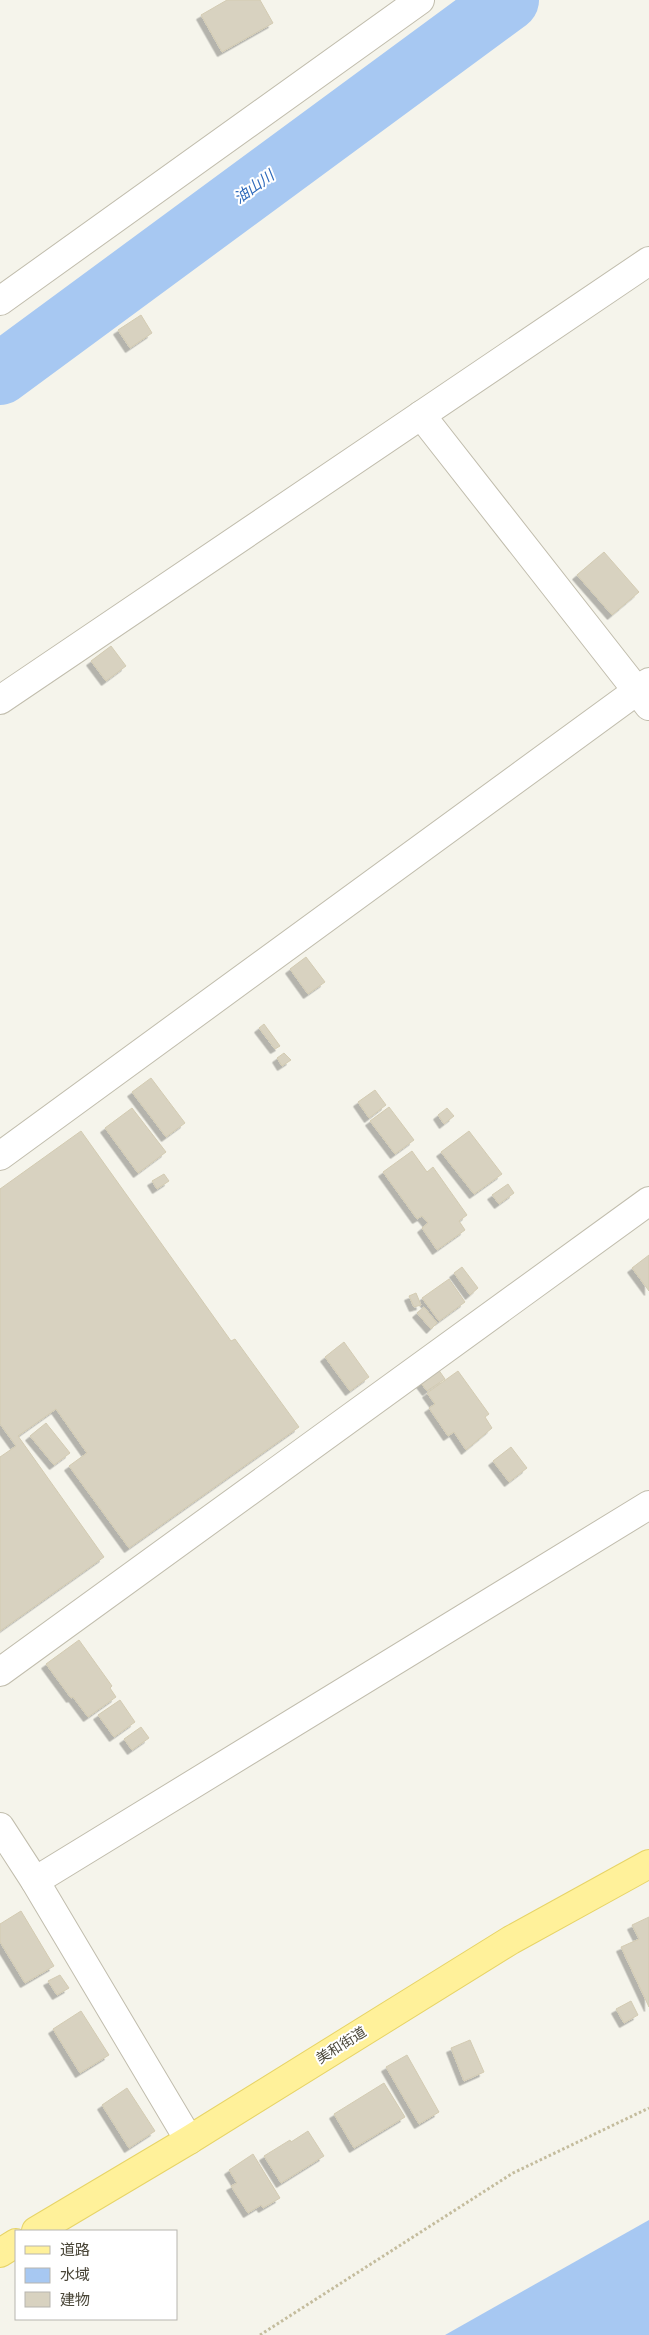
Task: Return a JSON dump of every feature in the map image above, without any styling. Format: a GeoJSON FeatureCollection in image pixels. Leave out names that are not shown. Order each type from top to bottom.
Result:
{"type":"FeatureCollection","features":[{"type":"Feature","properties":{"kind":"main road","name":"美和街道"},"geometry":{"type":"LineString","coordinates":[[38,2230],[189,2140],[511,1940],[649,1864]]}},
{"type":"Feature","properties":{"kind":"main road"},"geometry":{"type":"LineString","coordinates":[[0,2253],[15,2244]]}},
{"type":"Feature","properties":{"kind":"street"},"geometry":{"type":"LineString","coordinates":[[0,301],[420,0]]}},
{"type":"Feature","properties":{"kind":"street"},"geometry":{"type":"LineString","coordinates":[[0,700],[649,261]]}},
{"type":"Feature","properties":{"kind":"street"},"geometry":{"type":"LineString","coordinates":[[0,1156],[645,693],[421,416]]}},
{"type":"Feature","properties":{"kind":"street"},"geometry":{"type":"LineString","coordinates":[[0,1672],[649,1201]]}},
{"type":"Feature","properties":{"kind":"street"},"geometry":{"type":"LineString","coordinates":[[35,1881],[649,1505]]}},
{"type":"Feature","properties":{"kind":"street"},"geometry":{"type":"LineString","coordinates":[[0,1827],[35,1881],[189,2140]]}},
{"type":"Feature","properties":{"kind":"path"},"geometry":{"type":"LineString","coordinates":[[260,2335],[513,2173],[649,2108]]}},
{"type":"Feature","properties":{"kind":"water"},"geometry":{"type":"Polygon","coordinates":[[[649,2220],[649,2335],[445,2335],[649,2220]]]}},
{"type":"Feature","properties":{"kind":"building"},"geometry":{"type":"Polygon","coordinates":[[[227,0],[260,0],[273,23],[222,52],[201,15],[227,0]]]}},
{"type":"Feature","properties":{"kind":"building"},"geometry":{"type":"Polygon","coordinates":[[[141,315],[152,333],[130,348],[118,330],[141,315]]]}},
{"type":"Feature","properties":{"kind":"building"},"geometry":{"type":"Polygon","coordinates":[[[604,552],[639,592],[612,615],[577,575],[604,552]]]}},
{"type":"Feature","properties":{"kind":"building"},"geometry":{"type":"Polygon","coordinates":[[[111,646],[126,666],[106,681],[91,661],[111,646]]]}},
{"type":"Feature","properties":{"kind":"building"},"geometry":{"type":"Polygon","coordinates":[[[306,957],[325,982],[308,994],[290,969],[306,957]]]}},
{"type":"Feature","properties":{"kind":"building"},"geometry":{"type":"Polygon","coordinates":[[[264,1024],[280,1046],[275,1049],[259,1028],[264,1024]]]}},
{"type":"Feature","properties":{"kind":"building"},"geometry":{"type":"Polygon","coordinates":[[[284,1053],[291,1060],[282,1066],[277,1058],[284,1053]]]}},
{"type":"Feature","properties":{"kind":"building"},"geometry":{"type":"Polygon","coordinates":[[[151,1078],[185,1123],[166,1137],[132,1092],[151,1078]]]}},
{"type":"Feature","properties":{"kind":"building"},"geometry":{"type":"Polygon","coordinates":[[[375,1090],[386,1105],[369,1118],[358,1102],[375,1090]]]}},
{"type":"Feature","properties":{"kind":"building"},"geometry":{"type":"Polygon","coordinates":[[[389,1107],[414,1140],[395,1154],[370,1121],[389,1107]]]}},
{"type":"Feature","properties":{"kind":"building"},"geometry":{"type":"Polygon","coordinates":[[[132,1108],[166,1152],[138,1173],[105,1128],[132,1108]]]}},
{"type":"Feature","properties":{"kind":"building"},"geometry":{"type":"Polygon","coordinates":[[[447,1108],[454,1116],[444,1124],[438,1115],[447,1108]]]}},
{"type":"Feature","properties":{"kind":"building"},"geometry":{"type":"Polygon","coordinates":[[[81,1131],[231,1341],[235,1339],[299,1427],[129,1548],[69,1466],[87,1453],[56,1409],[18,1436],[104,1557],[0,1631],[0,1457],[16,1446],[0,1424],[0,1189],[81,1131]]]}},
{"type":"Feature","properties":{"kind":"building"},"geometry":{"type":"Polygon","coordinates":[[[469,1131],[502,1174],[474,1194],[441,1152],[469,1131]]]}},
{"type":"Feature","properties":{"kind":"building"},"geometry":{"type":"Polygon","coordinates":[[[412,1151],[427,1172],[433,1167],[467,1215],[459,1221],[465,1230],[437,1250],[422,1228],[428,1223],[422,1216],[417,1219],[383,1172],[412,1151]]]}},
{"type":"Feature","properties":{"kind":"building"},"geometry":{"type":"Polygon","coordinates":[[[164,1174],[169,1181],[157,1189],[152,1181],[164,1174]]]}},
{"type":"Feature","properties":{"kind":"building"},"geometry":{"type":"Polygon","coordinates":[[[508,1184],[514,1193],[499,1204],[492,1195],[508,1184]]]}},
{"type":"Feature","properties":{"kind":"building"},"geometry":{"type":"Polygon","coordinates":[[[649,1255],[649,1291],[632,1268],[649,1255]]]}},
{"type":"Feature","properties":{"kind":"building"},"geometry":{"type":"Polygon","coordinates":[[[462,1267],[478,1288],[470,1295],[454,1273],[462,1267]]]}},
{"type":"Feature","properties":{"kind":"building"},"geometry":{"type":"Polygon","coordinates":[[[449,1279],[465,1302],[439,1321],[422,1298],[449,1279]]]}},
{"type":"Feature","properties":{"kind":"building"},"geometry":{"type":"Polygon","coordinates":[[[416,1293],[421,1305],[414,1307],[409,1296],[416,1293]]]}},
{"type":"Feature","properties":{"kind":"building"},"geometry":{"type":"Polygon","coordinates":[[[424,1307],[437,1323],[431,1329],[417,1313],[424,1307]]]}},
{"type":"Feature","properties":{"kind":"building"},"geometry":{"type":"Polygon","coordinates":[[[344,1342],[369,1377],[350,1391],[325,1357],[344,1342]]]}},
{"type":"Feature","properties":{"kind":"building"},"geometry":{"type":"Polygon","coordinates":[[[438,1369],[445,1379],[427,1391],[420,1382],[438,1369]]]}},
{"type":"Feature","properties":{"kind":"building"},"geometry":{"type":"Polygon","coordinates":[[[458,1371],[489,1414],[485,1417],[492,1428],[466,1450],[454,1432],[448,1436],[429,1408],[435,1404],[427,1393],[458,1371]]]}},
{"type":"Feature","properties":{"kind":"building"},"geometry":{"type":"Polygon","coordinates":[[[46,1423],[70,1453],[54,1465],[30,1436],[46,1423]]]}},
{"type":"Feature","properties":{"kind":"building"},"geometry":{"type":"Polygon","coordinates":[[[511,1447],[527,1468],[509,1482],[493,1461],[511,1447]]]}},
{"type":"Feature","properties":{"kind":"building"},"geometry":{"type":"Polygon","coordinates":[[[79,1640],[112,1686],[110,1688],[116,1697],[88,1717],[73,1697],[71,1698],[46,1664],[79,1640]]]}},
{"type":"Feature","properties":{"kind":"building"},"geometry":{"type":"Polygon","coordinates":[[[120,1700],[135,1722],[114,1737],[98,1715],[120,1700]]]}},
{"type":"Feature","properties":{"kind":"building"},"geometry":{"type":"Polygon","coordinates":[[[141,1727],[149,1738],[132,1750],[124,1739],[141,1727]]]}},
{"type":"Feature","properties":{"kind":"building"},"geometry":{"type":"Polygon","coordinates":[[[21,1911],[54,1966],[25,1983],[0,1942],[0,1924],[21,1911]]]}},
{"type":"Feature","properties":{"kind":"building"},"geometry":{"type":"Polygon","coordinates":[[[649,1917],[649,2007],[621,1947],[639,1939],[632,1925],[649,1917]]]}},
{"type":"Feature","properties":{"kind":"building"},"geometry":{"type":"Polygon","coordinates":[[[60,1975],[69,1988],[57,1995],[48,1981],[60,1975]]]}},
{"type":"Feature","properties":{"kind":"building"},"geometry":{"type":"Polygon","coordinates":[[[631,2001],[638,2015],[624,2023],[616,2009],[631,2001]]]}},
{"type":"Feature","properties":{"kind":"building"},"geometry":{"type":"Polygon","coordinates":[[[81,2011],[109,2055],[80,2073],[53,2029],[81,2011]]]}},
{"type":"Feature","properties":{"kind":"building"},"geometry":{"type":"Polygon","coordinates":[[[470,2040],[484,2072],[464,2081],[451,2048],[470,2040]]]}},
{"type":"Feature","properties":{"kind":"building"},"geometry":{"type":"Polygon","coordinates":[[[407,2055],[439,2112],[419,2124],[386,2067],[407,2055]]]}},
{"type":"Feature","properties":{"kind":"building"},"geometry":{"type":"Polygon","coordinates":[[[384,2083],[405,2117],[354,2148],[334,2114],[384,2083]]]}},
{"type":"Feature","properties":{"kind":"building"},"geometry":{"type":"Polygon","coordinates":[[[127,2088],[155,2131],[129,2148],[102,2105],[127,2088]]]}},
{"type":"Feature","properties":{"kind":"building"},"geometry":{"type":"Polygon","coordinates":[[[308,2131],[324,2156],[281,2183],[264,2156],[308,2131]]]}},
{"type":"Feature","properties":{"kind":"building"},"geometry":{"type":"Polygon","coordinates":[[[253,2154],[280,2198],[263,2208],[261,2205],[248,2213],[231,2186],[237,2183],[229,2170],[253,2154]]]}},
{"type":"Feature","properties":{"kind":"waterway","name":"油山川"},"geometry":{"type":"LineString","coordinates":[[0,374],[508,0]]}}]}
